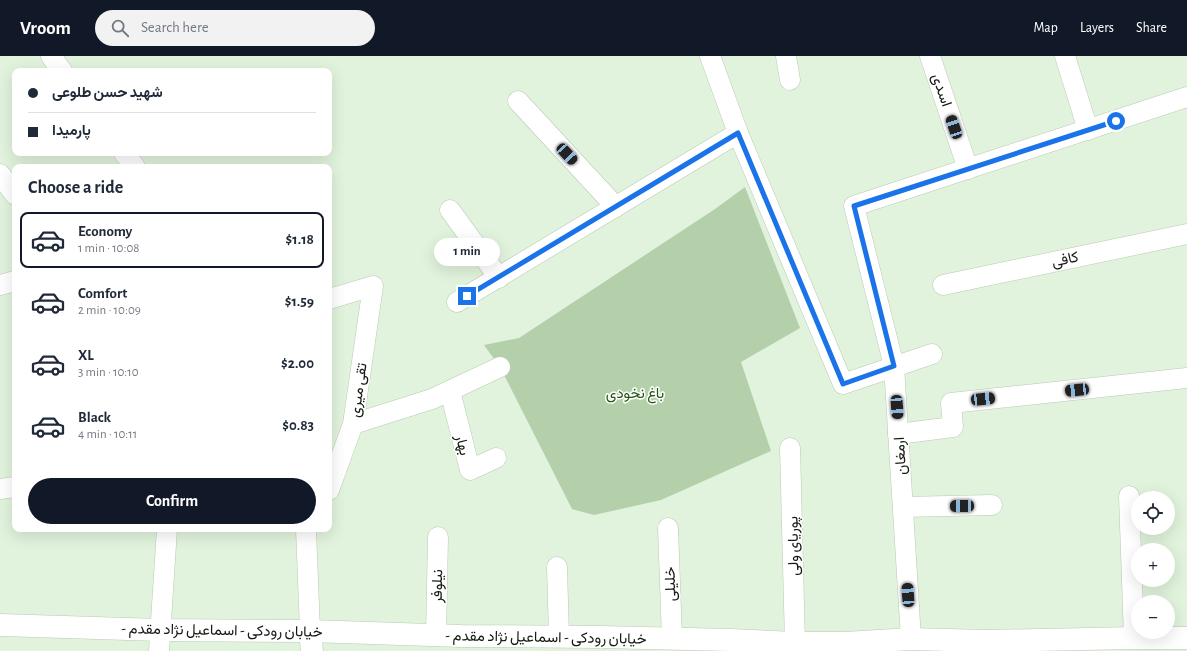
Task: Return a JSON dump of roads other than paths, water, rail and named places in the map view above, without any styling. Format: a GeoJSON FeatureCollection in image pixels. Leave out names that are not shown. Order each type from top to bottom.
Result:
{"type":"FeatureCollection","features":[{"type":"Feature","properties":{"kind":"street"},"geometry":{"type":"LineString","coordinates":[[51,56],[60,68]]}},
{"type":"Feature","properties":{"kind":"street"},"geometry":{"type":"LineString","coordinates":[[710,56],[738,133],[843,384],[932,354]]}},
{"type":"Feature","properties":{"kind":"street"},"geometry":{"type":"LineString","coordinates":[[786,56],[790,80]]}},
{"type":"Feature","properties":{"kind":"street","name":"اسدی"},"geometry":{"type":"LineString","coordinates":[[930,56],[968,169]]}},
{"type":"Feature","properties":{"kind":"street"},"geometry":{"type":"LineString","coordinates":[[1065,56],[1088,130]]}},
{"type":"Feature","properties":{"kind":"street"},"geometry":{"type":"LineString","coordinates":[[968,169],[1187,98]]}},
{"type":"Feature","properties":{"kind":"street"},"geometry":{"type":"LineString","coordinates":[[518,100],[616,207]]}},
{"type":"Feature","properties":{"kind":"street"},"geometry":{"type":"LineString","coordinates":[[457,302],[738,133]]}},
{"type":"Feature","properties":{"kind":"street"},"geometry":{"type":"LineString","coordinates":[[126,156],[133,164]]}},
{"type":"Feature","properties":{"kind":"street","name":"ارمغان"},"geometry":{"type":"LineString","coordinates":[[911,639],[894,366],[854,206],[968,169]]}},
{"type":"Feature","properties":{"kind":"street"},"geometry":{"type":"LineString","coordinates":[[0,174],[12,191]]}},
{"type":"Feature","properties":{"kind":"street"},"geometry":{"type":"LineString","coordinates":[[450,210],[498,278]]}},
{"type":"Feature","properties":{"kind":"street","name":"کافی"},"geometry":{"type":"LineString","coordinates":[[943,284],[1187,234]]}},
{"type":"Feature","properties":{"kind":"street"},"geometry":{"type":"LineString","coordinates":[[0,285],[12,282]]}},
{"type":"Feature","properties":{"kind":"street","name":"تقی میری"},"geometry":{"type":"LineString","coordinates":[[332,298],[373,286],[351,430],[332,482]]}},
{"type":"Feature","properties":{"kind":"street"},"geometry":{"type":"LineString","coordinates":[[332,442],[351,430],[432,399],[500,367]]}},
{"type":"Feature","properties":{"kind":"street"},"geometry":{"type":"LineString","coordinates":[[898,434],[953,428],[951,403],[1187,378]]}},
{"type":"Feature","properties":{"kind":"street","name":"بهار"},"geometry":{"type":"LineString","coordinates":[[450,391],[470,470],[496,458]]}},
{"type":"Feature","properties":{"kind":"street","name":"پوریای ولی"},"geometry":{"type":"LineString","coordinates":[[790,448],[795,643]]}},
{"type":"Feature","properties":{"kind":"street"},"geometry":{"type":"LineString","coordinates":[[0,489],[12,487]]}},
{"type":"Feature","properties":{"kind":"street"},"geometry":{"type":"LineString","coordinates":[[1129,496],[1140,642]]}},
{"type":"Feature","properties":{"kind":"street"},"geometry":{"type":"LineString","coordinates":[[903,507],[992,505]]}},
{"type":"Feature","properties":{"kind":"street","name":"خلیلی"},"geometry":{"type":"LineString","coordinates":[[668,528],[672,639]]}},
{"type":"Feature","properties":{"kind":"street"},"geometry":{"type":"LineString","coordinates":[[160,641],[167,532]]}},
{"type":"Feature","properties":{"kind":"street"},"geometry":{"type":"LineString","coordinates":[[306,532],[311,641]]}},
{"type":"Feature","properties":{"kind":"street","name":"نیلوفر"},"geometry":{"type":"LineString","coordinates":[[436,635],[438,537]]}},
{"type":"Feature","properties":{"kind":"street"},"geometry":{"type":"LineString","coordinates":[[558,567],[559,637]]}},
{"type":"Feature","properties":{"kind":"street","name":"- خیابان رودکی - اسماعیل نژاد مقدم"},"geometry":{"type":"LineString","coordinates":[[0,625],[160,641],[311,641],[436,635],[462,644],[559,637],[601,644],[672,639],[731,646],[795,643],[845,647],[911,639],[986,646],[1140,642],[1187,638]]}},
{"type":"Feature","properties":{"kind":"park label","name":"باغ نخودی"},"geometry":{"type":"Point","coordinates":[635,393]}}]}
